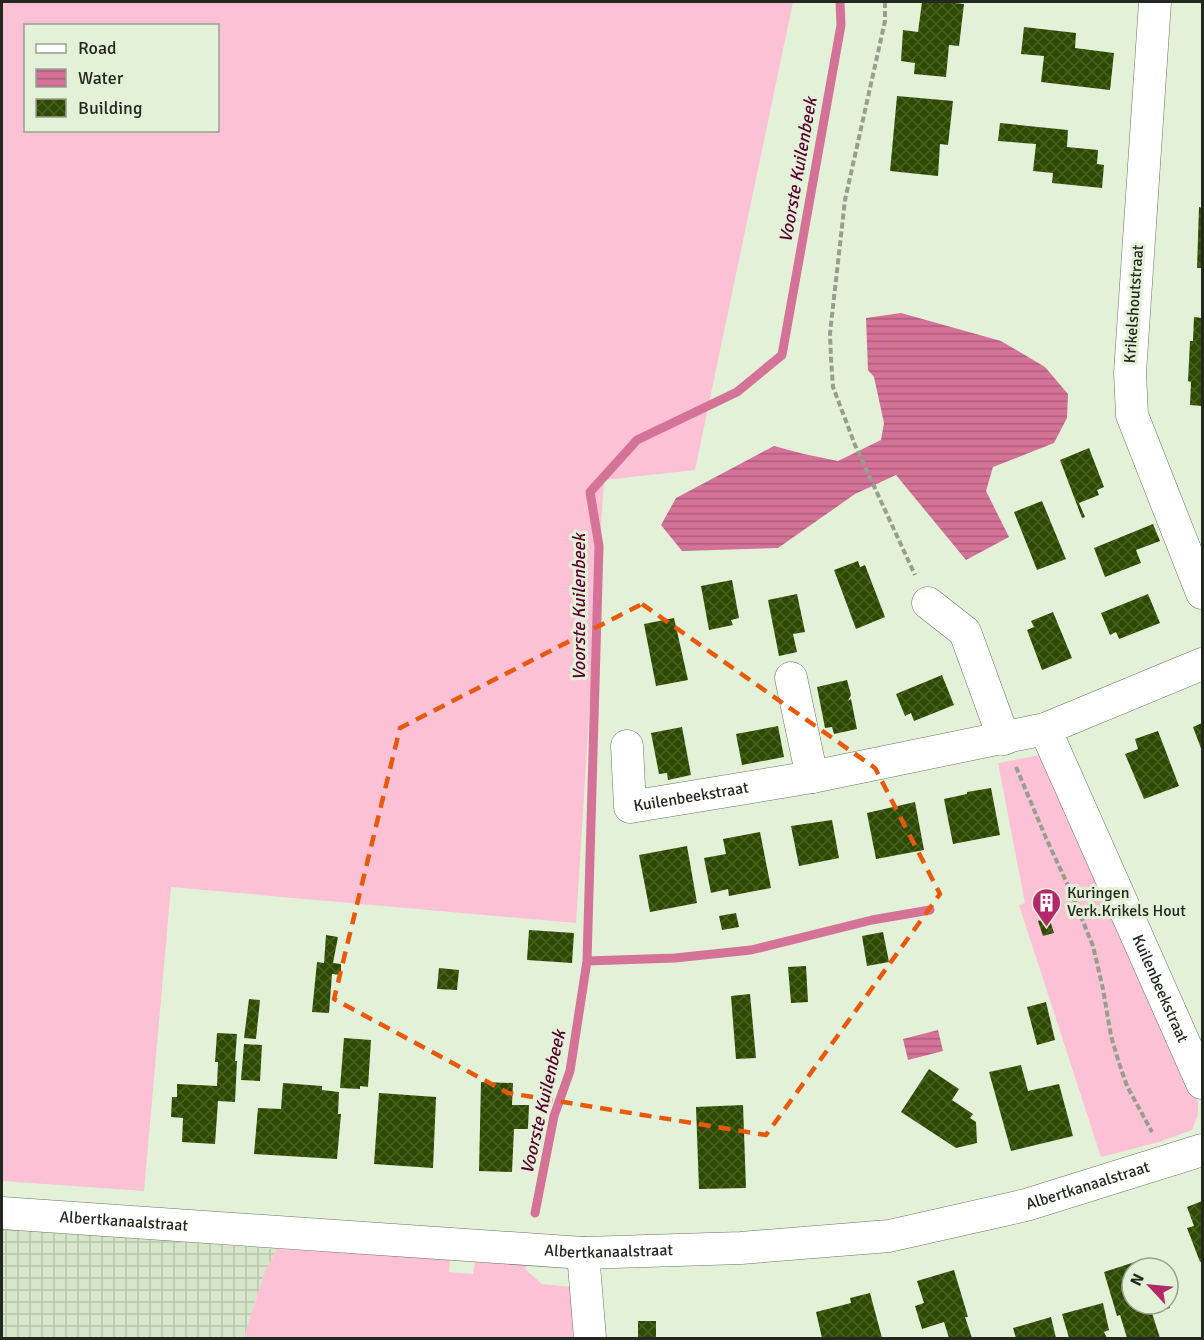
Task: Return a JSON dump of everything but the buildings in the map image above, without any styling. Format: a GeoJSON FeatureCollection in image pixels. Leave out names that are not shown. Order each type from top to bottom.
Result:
{"type":"FeatureCollection","features":[{"type":"Feature","properties":{"kind":"street","name":"Krikelshoutstraat"},"geometry":{"type":"LineString","coordinates":[[1155,2],[1130,373],[1132,415],[1203,593]]}},
{"type":"Feature","properties":{"kind":"street"},"geometry":{"type":"LineString","coordinates":[[928,603],[965,632],[1004,739]]}},
{"type":"Feature","properties":{"kind":"street","name":"Kuilenbeekstraat"},"geometry":{"type":"LineString","coordinates":[[627,746],[630,807],[812,777],[1045,729],[1203,664]]}},
{"type":"Feature","properties":{"kind":"street"},"geometry":{"type":"LineString","coordinates":[[792,678],[812,777]]}},
{"type":"Feature","properties":{"kind":"street","name":"Kuilenbeekstraat"},"geometry":{"type":"LineString","coordinates":[[1045,729],[1203,1083]]}},
{"type":"Feature","properties":{"kind":"street","name":"Albertkanaalstraat"},"geometry":{"type":"LineString","coordinates":[[2,1213],[583,1252],[741,1248],[889,1236],[1026,1205],[1203,1150]]}},
{"type":"Feature","properties":{"kind":"street"},"geometry":{"type":"LineString","coordinates":[[583,1252],[590,1338]]}},
{"type":"Feature","properties":{"kind":"path"},"geometry":{"type":"LineString","coordinates":[[885,2],[885,21],[845,200],[830,333],[833,387],[855,445],[928,603]]}},
{"type":"Feature","properties":{"kind":"path"},"geometry":{"type":"LineString","coordinates":[[1004,739],[1093,946],[1111,1036],[1127,1086],[1169,1161]]}},
{"type":"Feature","properties":{"kind":"highlighted area"},"geometry":{"type":"Polygon","coordinates":[[[642,604],[875,768],[940,894],[766,1135],[508,1093],[334,999],[400,728],[642,604]]]}},
{"type":"Feature","properties":{"kind":"shaded area"},"geometry":{"type":"Polygon","coordinates":[[[2,2],[793,2],[695,470],[604,480],[576,923],[171,887],[144,1191],[2,1181],[2,2]]]}},
{"type":"Feature","properties":{"kind":"shaded area"},"geometry":{"type":"Polygon","coordinates":[[[1040,755],[1198,1102],[1198,1115],[1192,1130],[1159,1142],[1101,1157],[1019,905],[1025,903],[998,763],[1040,755]]]}},
{"type":"Feature","properties":{"kind":"shaded area"},"geometry":{"type":"Polygon","coordinates":[[[2,1229],[277,1249],[265,1271],[244,1338],[2,1338],[2,1229]]]}},
{"type":"Feature","properties":{"kind":"shaded area"},"geometry":{"type":"Polygon","coordinates":[[[277,1249],[450,1259],[449,1272],[473,1274],[475,1261],[526,1264],[525,1269],[542,1284],[572,1287],[578,1338],[244,1338],[265,1271],[277,1249]]]}},
{"type":"Feature","properties":{"kind":"water"},"geometry":{"type":"Polygon","coordinates":[[[901,313],[1001,341],[1045,367],[1068,394],[1067,418],[1054,443],[993,467],[986,491],[1009,537],[966,560],[896,475],[855,494],[778,548],[682,551],[661,525],[676,498],[774,446],[838,461],[881,440],[884,423],[874,377],[868,370],[866,318],[901,313]]]}},
{"type":"Feature","properties":{"kind":"water"},"geometry":{"type":"Polygon","coordinates":[[[938,1030],[943,1051],[908,1060],[903,1039],[938,1030]]]}},
{"type":"Feature","properties":{"kind":"waterway","name":"Voorste Kuilenbeek"},"geometry":{"type":"LineString","coordinates":[[535,1213],[554,1116],[570,1071],[587,961],[599,546],[590,492],[637,440],[737,392],[782,355],[841,25],[840,2]]}},
{"type":"Feature","properties":{"kind":"waterway","name":"Voorste Kuilenbeek"},"geometry":{"type":"LineString","coordinates":[[587,961],[675,958],[751,950],[872,920],[930,910]]}},
{"type":"Feature","properties":{"kind":"place","name":"Kuringen Verk.Krikels Hout"},"geometry":{"type":"Point","coordinates":[1046,928]}}]}
